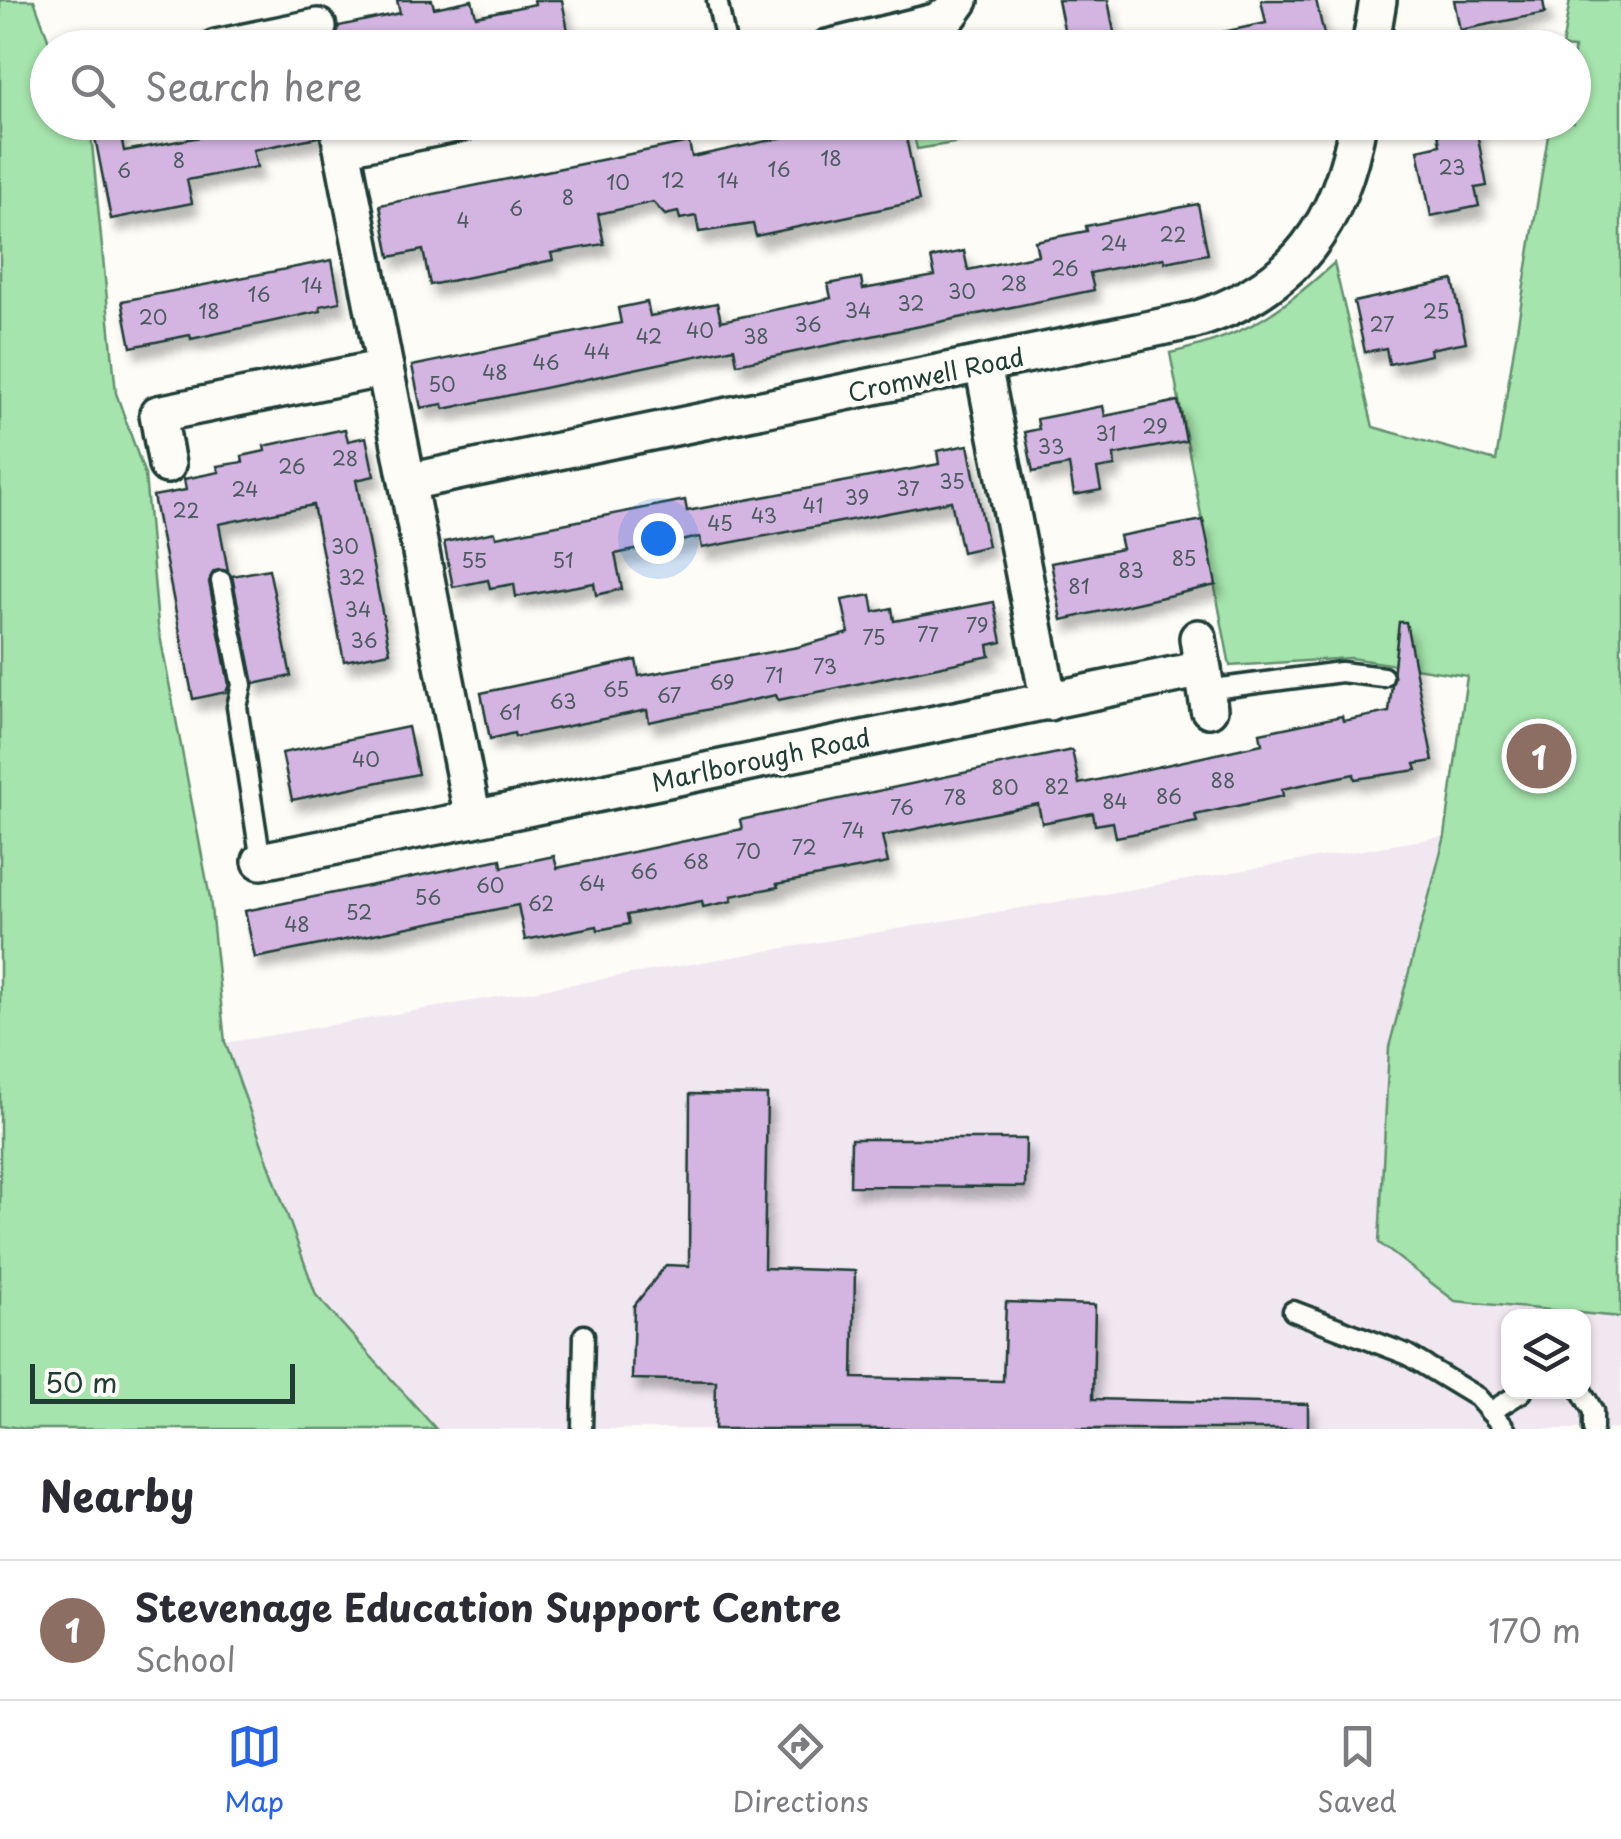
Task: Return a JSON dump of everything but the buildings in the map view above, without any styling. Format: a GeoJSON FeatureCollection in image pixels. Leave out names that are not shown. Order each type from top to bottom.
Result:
{"type":"FeatureCollection","features":[{"type":"Feature","properties":{"kind":"street"},"geometry":{"type":"LineString","coordinates":[[902,30],[935,22],[950,14],[960,0]]}},
{"type":"Feature","properties":{"kind":"street"},"geometry":{"type":"LineString","coordinates":[[1373,30],[1378,0]]}},
{"type":"Feature","properties":{"kind":"street"},"geometry":{"type":"LineString","coordinates":[[340,140],[473,819]]}},
{"type":"Feature","properties":{"kind":"street","name":"Cromwell Road"},"geometry":{"type":"LineString","coordinates":[[408,482],[983,366],[1196,320],[1230,309],[1290,268],[1316,238],[1332,214],[1343,186],[1354,140]]}},
{"type":"Feature","properties":{"kind":"street"},"geometry":{"type":"LineString","coordinates":[[983,366],[1049,702]]}},
{"type":"Feature","properties":{"kind":"street"},"geometry":{"type":"LineString","coordinates":[[167,465],[158,414],[385,368]]}},
{"type":"Feature","properties":{"kind":"street","name":"Marlborough Road"},"geometry":{"type":"LineString","coordinates":[[262,861],[1049,702],[1204,677]]}},
{"type":"Feature","properties":{"kind":"lane"},"geometry":{"type":"LineString","coordinates":[[717,0],[723,30]]}},
{"type":"Feature","properties":{"kind":"lane"},"geometry":{"type":"LineString","coordinates":[[221,580],[242,684],[237,707],[262,861]]}},
{"type":"Feature","properties":{"kind":"lane"},"geometry":{"type":"LineString","coordinates":[[1204,677],[1340,672],[1384,678]]}},
{"type":"Feature","properties":{"kind":"lane"},"geometry":{"type":"LineString","coordinates":[[1293,1311],[1406,1354],[1476,1397],[1505,1429]]}},
{"type":"Feature","properties":{"kind":"lane"},"geometry":{"type":"LineString","coordinates":[[582,1429],[584,1334]]}},
{"type":"Feature","properties":{"kind":"lane"},"geometry":{"type":"LineString","coordinates":[[1490,1412],[1511,1399]]}},
{"type":"Feature","properties":{"kind":"lane"},"geometry":{"type":"LineString","coordinates":[[1586,1399],[1592,1411],[1592,1429]]}},
{"type":"Feature","properties":{"kind":"shaded area"},"geometry":{"type":"Polygon","coordinates":[[[1570,0],[1621,0],[1621,1429],[436,1429],[316,1295],[225,1043],[1445,836],[1496,462],[1547,140],[1591,140],[1591,30],[1565,30],[1570,0]]]}},
{"type":"Feature","properties":{"kind":"green space"},"geometry":{"type":"Polygon","coordinates":[[[0,0],[34,0],[45,30],[30,30],[30,140],[92,140],[116,393],[145,475],[158,625],[210,898],[225,1042],[316,1295],[436,1429],[26,1429],[0,1425],[0,0]]]}},
{"type":"Feature","properties":{"kind":"green space"},"geometry":{"type":"Polygon","coordinates":[[[1570,0],[1621,0],[1621,1317],[1591,1314],[1591,1309],[1538,1309],[1455,1301],[1379,1243],[1389,1047],[1445,836],[1467,676],[1350,658],[1230,666],[1170,353],[1219,339],[1259,321],[1295,297],[1334,263],[1373,427],[1496,461],[1547,140],[1591,140],[1591,30],[1565,30],[1570,0]]]}},
{"type":"Feature","properties":{"kind":"green space"},"geometry":{"type":"Polygon","coordinates":[[[915,140],[972,140],[917,149],[915,140]]]}},
{"type":"Feature","properties":{"kind":"place","name":"Stevenage Education Support Centre"},"geometry":{"type":"Point","coordinates":[1539,756]}}]}
